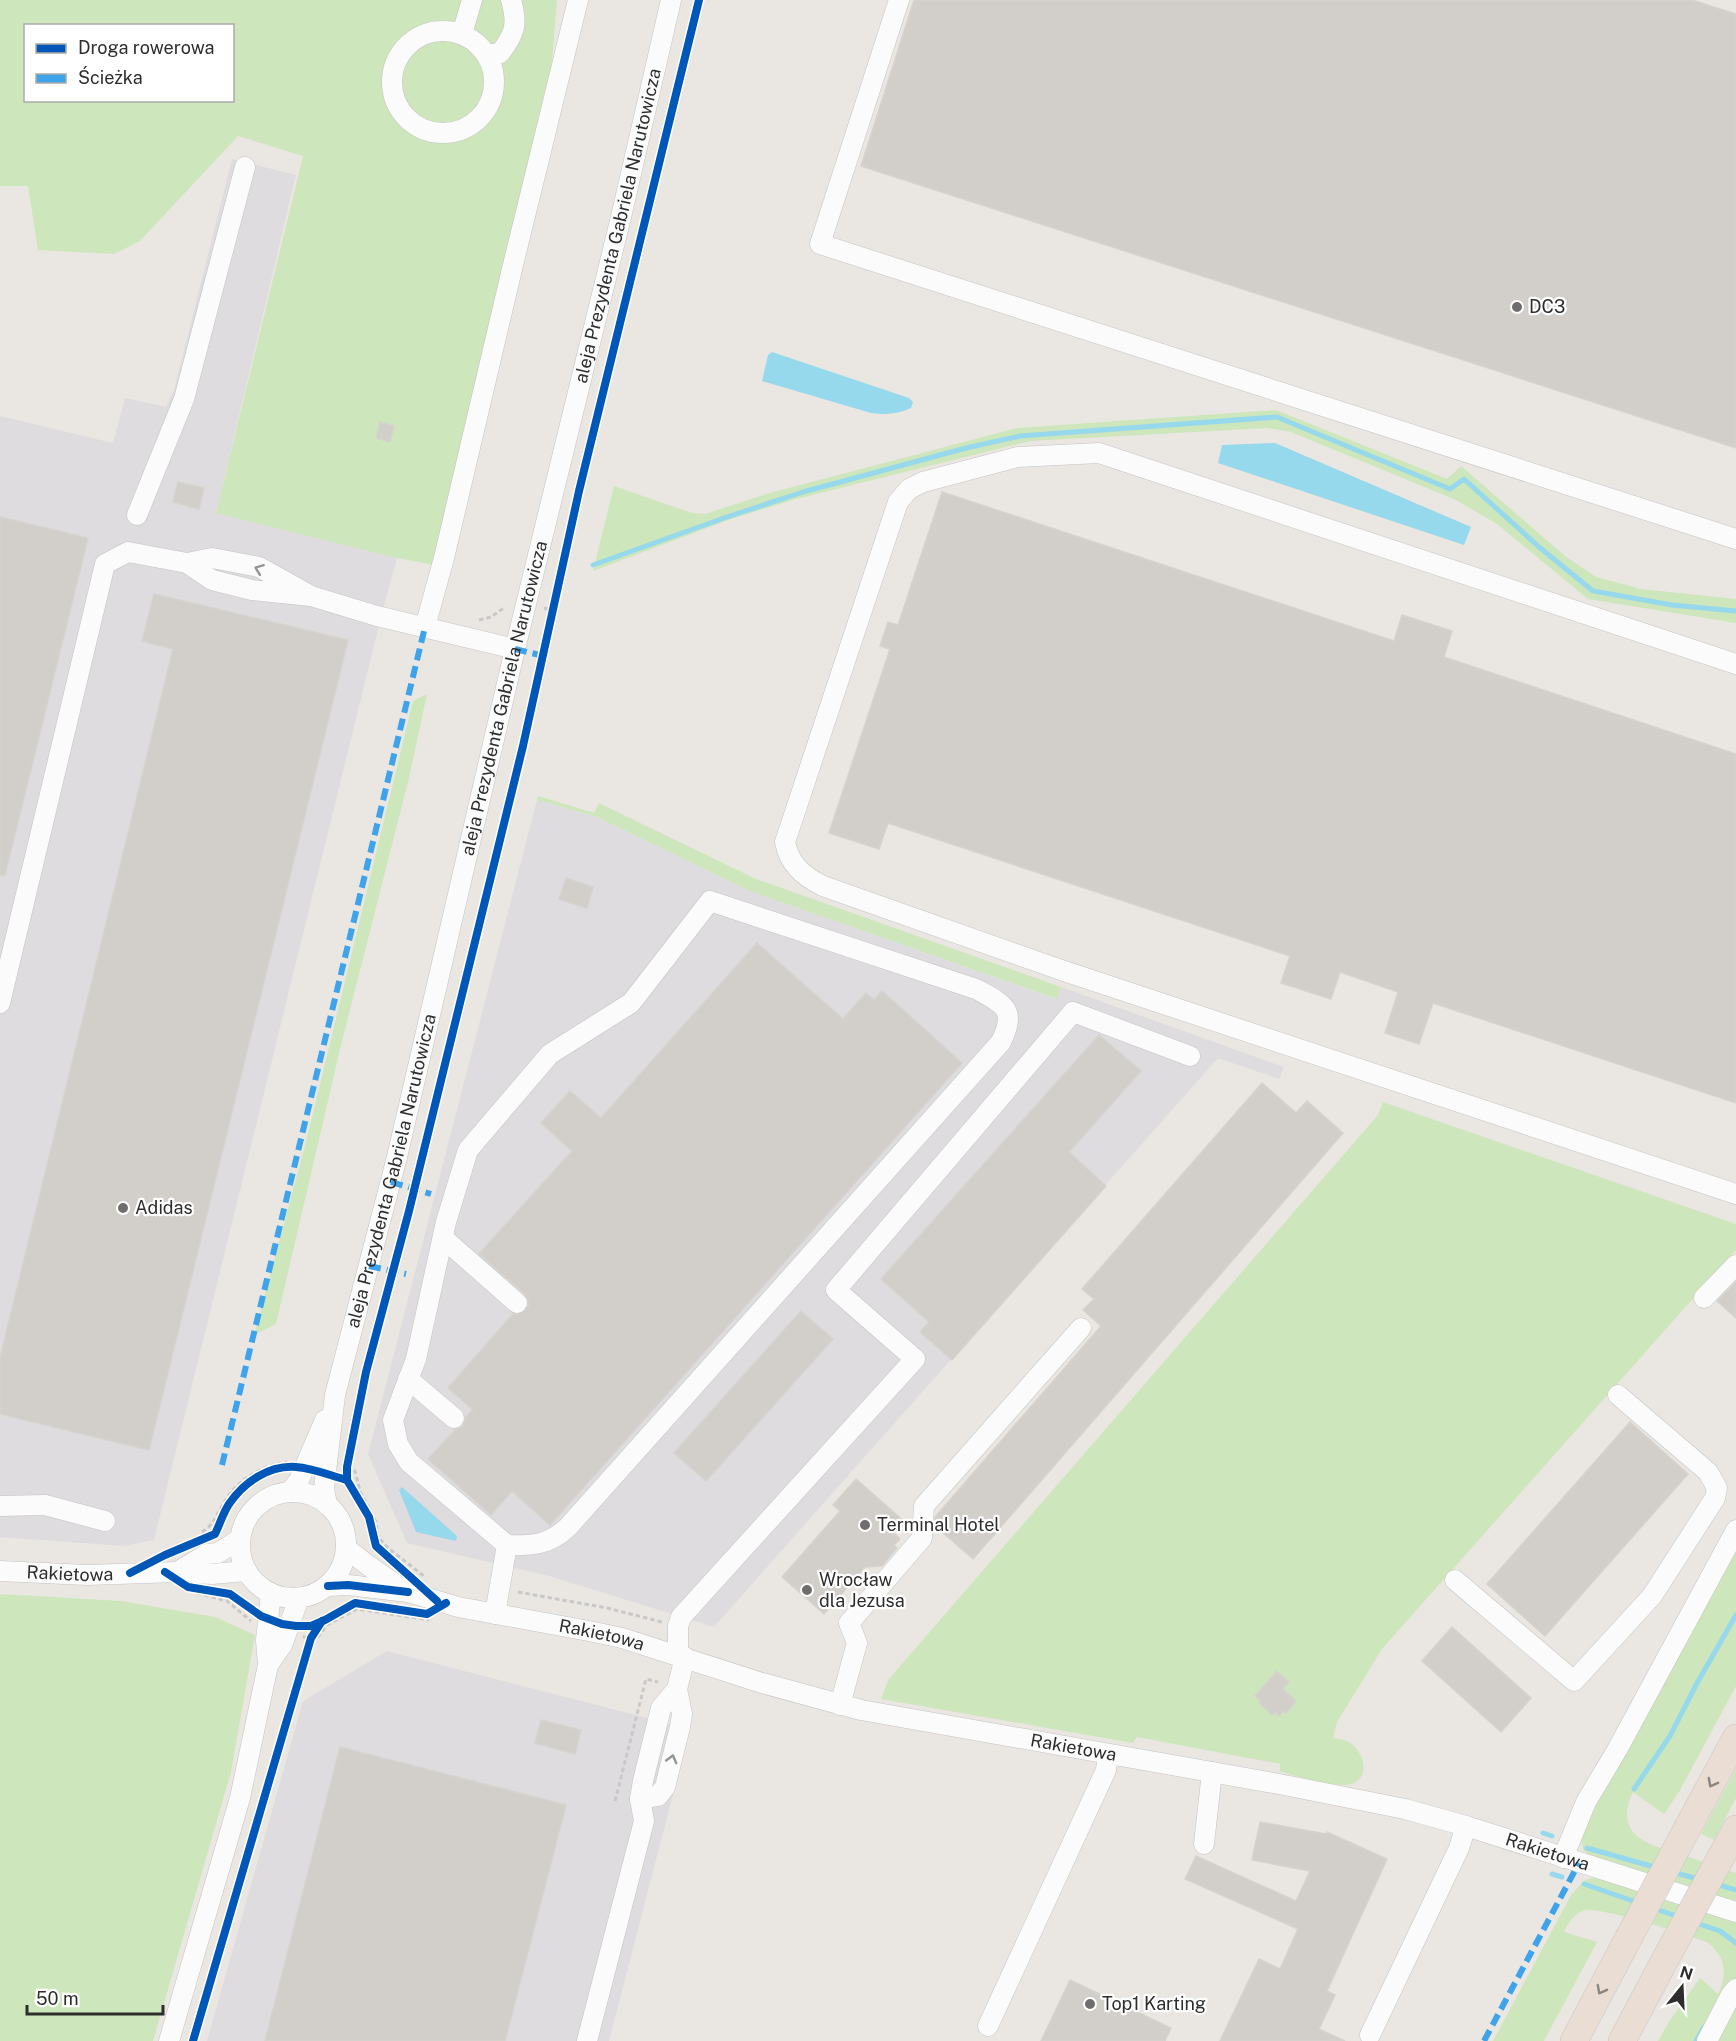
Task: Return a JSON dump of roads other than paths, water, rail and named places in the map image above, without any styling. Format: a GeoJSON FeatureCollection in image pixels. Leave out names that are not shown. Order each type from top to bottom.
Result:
{"type":"FeatureCollection","features":[{"type":"Feature","properties":{"kind":"highway"},"geometry":{"type":"LineString","coordinates":[[1574,2041],[1736,1738]]}},
{"type":"Feature","properties":{"kind":"highway"},"geometry":{"type":"LineString","coordinates":[[1622,2041],[1731,1838]]}},
{"type":"Feature","properties":{"kind":"street"},"geometry":{"type":"LineString","coordinates":[[462,34],[472,0]]}},
{"type":"Feature","properties":{"kind":"street"},"geometry":{"type":"LineString","coordinates":[[487,55],[500,53],[509,42],[516,25],[512,0]]}},
{"type":"Feature","properties":{"kind":"street"},"geometry":{"type":"LineString","coordinates":[[425,627],[444,558],[578,0]]}},
{"type":"Feature","properties":{"kind":"street","name":"aleja Prezydenta Gabriela Narutowicza"},"geometry":{"type":"LineString","coordinates":[[327,1504],[324,1488],[325,1474],[335,1395],[397,1157],[515,649],[621,217],[670,0]]}},
{"type":"Feature","properties":{"kind":"street"},"geometry":{"type":"LineString","coordinates":[[899,0],[820,244],[1736,539]]}},
{"type":"Feature","properties":{"kind":"street"},"geometry":{"type":"LineString","coordinates":[[445,30],[462,34],[476,42],[487,55],[494,71],[494,88],[489,104],[480,118],[466,128],[449,133],[433,132],[417,126],[404,115],[395,100],[392,84],[393,67],[401,52],[413,40],[428,32],[445,30]]}},
{"type":"Feature","properties":{"kind":"street"},"geometry":{"type":"LineString","coordinates":[[137,515],[184,399],[245,167]]}},
{"type":"Feature","properties":{"kind":"street"},"geometry":{"type":"LineString","coordinates":[[1736,664],[1099,453],[1018,457],[923,482],[909,489],[898,502],[785,842],[787,853],[796,867],[823,886],[1064,971],[1736,1194]]}},
{"type":"Feature","properties":{"kind":"street"},"geometry":{"type":"LineString","coordinates":[[0,1003],[105,564],[128,552],[187,563],[212,580],[252,590],[311,596],[377,616],[515,649]]}},
{"type":"Feature","properties":{"kind":"street"},"geometry":{"type":"LineString","coordinates":[[710,901],[976,989],[998,1001],[1006,1010],[1009,1019],[1008,1027],[1001,1042],[558,1537],[531,1546],[507,1545],[403,1454],[394,1433],[393,1420],[408,1379],[416,1359],[442,1238],[468,1150],[550,1054],[631,1003],[710,901]]}},
{"type":"Feature","properties":{"kind":"street"},"geometry":{"type":"LineString","coordinates":[[587,2041],[644,1821],[640,1800],[658,1796],[665,1787],[680,1726],[682,1714],[677,1689],[681,1656],[678,1626],[681,1617],[915,1359],[836,1290],[1073,1012],[1190,1056]]}},
{"type":"Feature","properties":{"kind":"street"},"geometry":{"type":"LineString","coordinates":[[442,1238],[517,1303]]}},
{"type":"Feature","properties":{"kind":"street"},"geometry":{"type":"LineString","coordinates":[[1704,1298],[1736,1265]]}},
{"type":"Feature","properties":{"kind":"street"},"geometry":{"type":"LineString","coordinates":[[840,1705],[857,1643],[849,1623],[922,1538],[924,1506],[1081,1328]]}},
{"type":"Feature","properties":{"kind":"street"},"geometry":{"type":"LineString","coordinates":[[408,1379],[454,1418]]}},
{"type":"Feature","properties":{"kind":"street","name":"aleja Prezydenta Gabriela Narutowicza"},"geometry":{"type":"LineString","coordinates":[[290,1492],[299,1480],[297,1465],[335,1395]]}},
{"type":"Feature","properties":{"kind":"street"},"geometry":{"type":"LineString","coordinates":[[1455,1580],[1574,1681],[1652,1596],[1715,1498],[1718,1488],[1708,1472],[1618,1395]]}},
{"type":"Feature","properties":{"kind":"street"},"geometry":{"type":"LineString","coordinates":[[290,1492],[303,1493],[327,1504],[342,1524],[346,1548],[341,1569],[327,1586],[316,1594],[289,1599],[271,1593],[254,1582],[246,1571],[240,1556],[243,1525],[251,1512],[262,1502],[275,1495],[290,1492]]}},
{"type":"Feature","properties":{"kind":"street"},"geometry":{"type":"LineString","coordinates":[[0,1506],[45,1505],[105,1521]]}},
{"type":"Feature","properties":{"kind":"street"},"geometry":{"type":"LineString","coordinates":[[1563,1858],[1586,1802],[1617,1750],[1736,1530]]}},
{"type":"Feature","properties":{"kind":"street","name":"Rakietowa"},"geometry":{"type":"LineString","coordinates":[[171,1572],[207,1554],[218,1553],[240,1539]]}},
{"type":"Feature","properties":{"kind":"street"},"geometry":{"type":"LineString","coordinates":[[495,1614],[507,1545]]}},
{"type":"Feature","properties":{"kind":"street","name":"Rakietowa"},"geometry":{"type":"LineString","coordinates":[[346,1548],[408,1592]]}},
{"type":"Feature","properties":{"kind":"street","name":"Rakietowa"},"geometry":{"type":"LineString","coordinates":[[0,1571],[87,1575],[171,1572],[212,1574],[246,1571]]}},
{"type":"Feature","properties":{"kind":"street","name":"Rakietowa"},"geometry":{"type":"LineString","coordinates":[[327,1586],[348,1585],[408,1592],[495,1614],[589,1631],[681,1656],[762,1683],[840,1705],[1405,1809],[1466,1826],[1736,1912]]}},
{"type":"Feature","properties":{"kind":"street"},"geometry":{"type":"LineString","coordinates":[[170,2041],[240,1798],[268,1665],[267,1623],[271,1593]]}},
{"type":"Feature","properties":{"kind":"street"},"geometry":{"type":"LineString","coordinates":[[268,1665],[282,1645],[299,1598]]}},
{"type":"Feature","properties":{"kind":"street"},"geometry":{"type":"LineString","coordinates":[[988,2026],[1106,1770],[1108,1755]]}},
{"type":"Feature","properties":{"kind":"street"},"geometry":{"type":"LineString","coordinates":[[1204,1844],[1212,1772]]}},
{"type":"Feature","properties":{"kind":"street"},"geometry":{"type":"LineString","coordinates":[[1370,2035],[1459,1848],[1466,1826]]}},
{"type":"Feature","properties":{"kind":"street"},"geometry":{"type":"LineString","coordinates":[[1707,2041],[1736,1989]]}},
{"type":"Feature","properties":{"kind":"water"},"geometry":{"type":"Polygon","coordinates":[[[772,352],[909,398],[913,402],[911,408],[892,414],[871,413],[762,381],[768,355],[772,352]]]}},
{"type":"Feature","properties":{"kind":"water"},"geometry":{"type":"Polygon","coordinates":[[[1275,443],[1471,527],[1464,545],[1218,463],[1222,445],[1275,443]]]}},
{"type":"Feature","properties":{"kind":"water"},"geometry":{"type":"Polygon","coordinates":[[[402,1487],[457,1536],[456,1541],[416,1532],[399,1490],[402,1487]]]}},
{"type":"Feature","properties":{"kind":"waterway"},"geometry":{"type":"LineString","coordinates":[[593,565],[803,492],[966,448],[1020,436],[1277,417],[1450,489],[1464,479],[1539,547],[1593,591],[1672,605],[1736,611]]}},
{"type":"Feature","properties":{"kind":"waterway"},"geometry":{"type":"LineString","coordinates":[[1634,1789],[1670,1736],[1736,1615]]}},
{"type":"Feature","properties":{"kind":"waterway"},"geometry":{"type":"LineString","coordinates":[[1543,1833],[1552,1836]]}},
{"type":"Feature","properties":{"kind":"waterway"},"geometry":{"type":"LineString","coordinates":[[1587,1848],[1658,1868]]}},
{"type":"Feature","properties":{"kind":"waterway"},"geometry":{"type":"LineString","coordinates":[[1673,1872],[1701,1880]]}},
{"type":"Feature","properties":{"kind":"waterway"},"geometry":{"type":"LineString","coordinates":[[1552,1874],[1562,1877]]}},
{"type":"Feature","properties":{"kind":"waterway"},"geometry":{"type":"LineString","coordinates":[[1584,1884],[1639,1903]]}},
{"type":"Feature","properties":{"kind":"waterway"},"geometry":{"type":"LineString","coordinates":[[1716,1884],[1736,1890]]}},
{"type":"Feature","properties":{"kind":"waterway"},"geometry":{"type":"LineString","coordinates":[[1653,1908],[1679,1917]]}},
{"type":"Feature","properties":{"kind":"waterway"},"geometry":{"type":"LineString","coordinates":[[1693,1922],[1720,1931],[1736,1943]]}},
{"type":"Feature","properties":{"kind":"waterway"},"geometry":{"type":"LineString","coordinates":[[1696,2041],[1704,2027]]}},
{"type":"Feature","properties":{"kind":"place","name":"DC3"},"geometry":{"type":"Point","coordinates":[1517,307]}},
{"type":"Feature","properties":{"kind":"place","name":"Adidas"},"geometry":{"type":"Point","coordinates":[123,1208]}},
{"type":"Feature","properties":{"kind":"place","name":"Terminal Hotel"},"geometry":{"type":"Point","coordinates":[865,1525]}},
{"type":"Feature","properties":{"kind":"place","name":"Wrocław dla Jezusa"},"geometry":{"type":"Point","coordinates":[807,1590]}},
{"type":"Feature","properties":{"kind":"place","name":"Top1 Karting"},"geometry":{"type":"Point","coordinates":[1090,2004]}}]}
